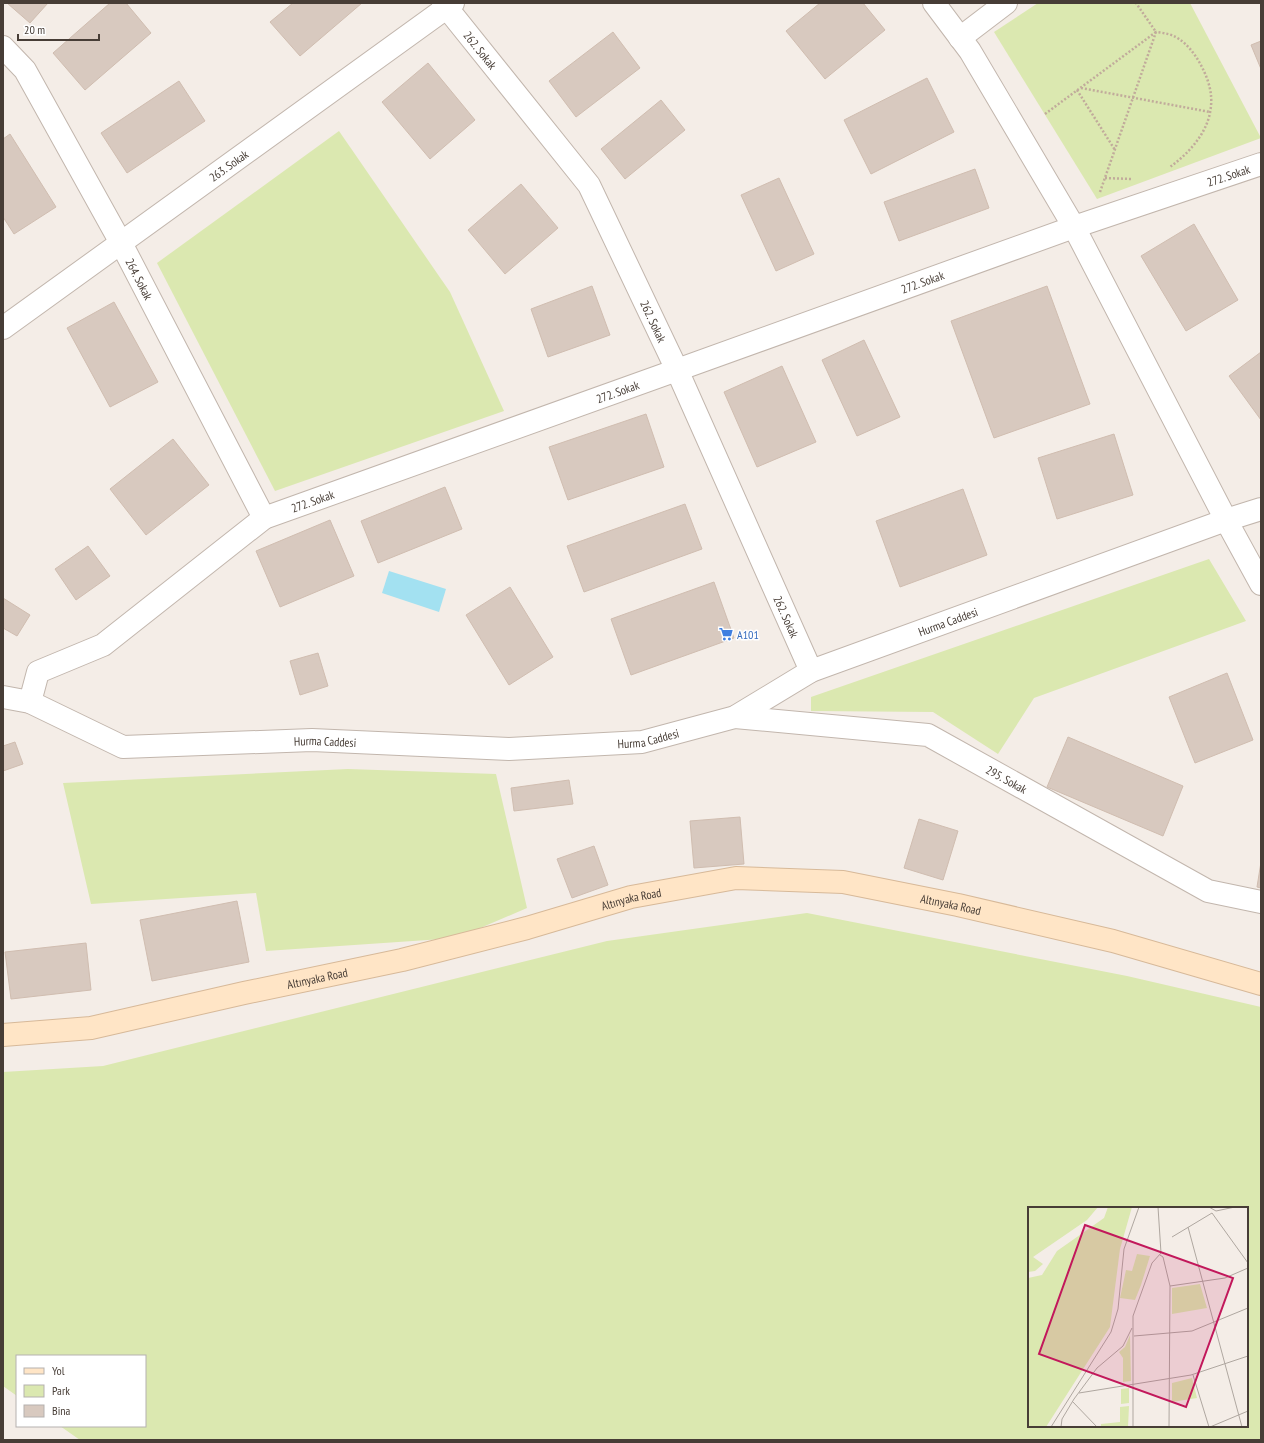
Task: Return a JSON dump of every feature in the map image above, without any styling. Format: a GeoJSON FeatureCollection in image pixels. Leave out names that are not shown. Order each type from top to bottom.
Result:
{"type":"FeatureCollection","features":[{"type":"Feature","properties":{"kind":"main road","name":"Altınyaka Road"},"geometry":{"type":"LineString","coordinates":[[3,1035],[91,1028],[244,993],[402,960],[527,928],[631,897],[736,878],[851,883],[958,905],[1113,941],[1261,984]]}},
{"type":"Feature","properties":{"kind":"street"},"geometry":{"type":"LineString","coordinates":[[934,3],[970,51],[1074,227],[1226,520],[1261,584]]}},
{"type":"Feature","properties":{"kind":"street"},"geometry":{"type":"LineString","coordinates":[[960,38],[1006,3]]}},
{"type":"Feature","properties":{"kind":"street","name":"263. Sokak"},"geometry":{"type":"LineString","coordinates":[[3,328],[448,4]]}},
{"type":"Feature","properties":{"kind":"street","name":"262. Sokak"},"geometry":{"type":"LineString","coordinates":[[448,4],[589,185],[678,370],[811,671]]}},
{"type":"Feature","properties":{"kind":"street","name":"264. Sokak"},"geometry":{"type":"LineString","coordinates":[[3,47],[25,70],[121,243],[264,518]]}},
{"type":"Feature","properties":{"kind":"street","name":"272. Sokak"},"geometry":{"type":"LineString","coordinates":[[30,702],[38,672],[103,646],[264,518],[1074,227],[1261,164]]}},
{"type":"Feature","properties":{"kind":"street","name":"Hurma Caddesi"},"geometry":{"type":"LineString","coordinates":[[3,698],[30,702],[123,747],[312,740],[509,749],[642,742],[735,717],[811,671],[1226,520],[1261,509]]}},
{"type":"Feature","properties":{"kind":"street","name":"295. Sokak"},"geometry":{"type":"LineString","coordinates":[[735,717],[928,735],[1208,891],[1261,902]]}},
{"type":"Feature","properties":{"kind":"path"},"geometry":{"type":"LineString","coordinates":[[1136,3],[1156,32]]}},
{"type":"Feature","properties":{"kind":"path"},"geometry":{"type":"LineString","coordinates":[[1106,216],[1097,199],[1156,32]]}},
{"type":"Feature","properties":{"kind":"path"},"geometry":{"type":"LineString","coordinates":[[1045,114],[1156,32],[1167,33],[1180,39],[1194,54],[1205,73],[1211,96],[1210,112],[1207,123],[1198,140],[1180,159],[1170,167],[1163,170]]}},
{"type":"Feature","properties":{"kind":"path"},"geometry":{"type":"LineString","coordinates":[[1081,88],[1210,112]]}},
{"type":"Feature","properties":{"kind":"path"},"geometry":{"type":"LineString","coordinates":[[1077,90],[1115,150]]}},
{"type":"Feature","properties":{"kind":"path"},"geometry":{"type":"LineString","coordinates":[[1105,178],[1127,180],[1135,179]]}},
{"type":"Feature","properties":{"kind":"green space"},"geometry":{"type":"Polygon","coordinates":[[[1038,3],[1190,3],[1261,138],[1097,199],[994,32],[1038,3]]]}},
{"type":"Feature","properties":{"kind":"green space"},"geometry":{"type":"Polygon","coordinates":[[[339,131],[450,292],[504,411],[275,491],[157,263],[339,131]]]}},
{"type":"Feature","properties":{"kind":"green space"},"geometry":{"type":"Polygon","coordinates":[[[1209,559],[1246,621],[1034,698],[998,754],[933,712],[811,711],[811,697],[1209,559]]]}},
{"type":"Feature","properties":{"kind":"green space"},"geometry":{"type":"Polygon","coordinates":[[[348,769],[496,774],[527,908],[457,938],[266,951],[256,893],[91,904],[63,783],[348,769]]]}},
{"type":"Feature","properties":{"kind":"green space"},"geometry":{"type":"Polygon","coordinates":[[[807,913],[1127,976],[1261,1007],[1261,1440],[80,1440],[61,1427],[146,1427],[146,1355],[16,1355],[16,1395],[3,1386],[3,1072],[103,1066],[607,941],[807,913]]]}},
{"type":"Feature","properties":{"kind":"water"},"geometry":{"type":"Polygon","coordinates":[[[389,571],[446,589],[439,612],[382,593],[389,571]]]}},
{"type":"Feature","properties":{"kind":"building"},"geometry":{"type":"Polygon","coordinates":[[[7,3],[48,3],[30,23],[7,3]]]}},
{"type":"Feature","properties":{"kind":"building"},"geometry":{"type":"Polygon","coordinates":[[[110,3],[126,3],[151,33],[85,90],[53,53],[110,3]]]}},
{"type":"Feature","properties":{"kind":"building"},"geometry":{"type":"Polygon","coordinates":[[[293,3],[362,3],[300,56],[270,22],[293,3]]]}},
{"type":"Feature","properties":{"kind":"building"},"geometry":{"type":"Polygon","coordinates":[[[820,3],[863,3],[885,30],[825,79],[786,31],[820,3]]]}},
{"type":"Feature","properties":{"kind":"building"},"geometry":{"type":"Polygon","coordinates":[[[613,32],[640,68],[576,117],[549,81],[613,32]]]}},
{"type":"Feature","properties":{"kind":"building"},"geometry":{"type":"Polygon","coordinates":[[[1261,41],[1261,69],[1251,45],[1261,41]]]}},
{"type":"Feature","properties":{"kind":"building"},"geometry":{"type":"Polygon","coordinates":[[[428,63],[475,120],[430,159],[382,102],[428,63]]]}},
{"type":"Feature","properties":{"kind":"building"},"geometry":{"type":"Polygon","coordinates":[[[927,78],[954,132],[871,174],[844,120],[927,78]]]}},
{"type":"Feature","properties":{"kind":"building"},"geometry":{"type":"Polygon","coordinates":[[[179,81],[205,121],[127,173],[101,133],[179,81]]]}},
{"type":"Feature","properties":{"kind":"building"},"geometry":{"type":"Polygon","coordinates":[[[661,100],[685,130],[625,179],[601,149],[661,100]]]}},
{"type":"Feature","properties":{"kind":"building"},"geometry":{"type":"Polygon","coordinates":[[[10,134],[56,207],[14,234],[3,217],[3,139],[10,134]]]}},
{"type":"Feature","properties":{"kind":"building"},"geometry":{"type":"Polygon","coordinates":[[[975,169],[989,208],[899,241],[884,202],[975,169]]]}},
{"type":"Feature","properties":{"kind":"building"},"geometry":{"type":"Polygon","coordinates":[[[779,178],[814,254],[776,271],[741,195],[779,178]]]}},
{"type":"Feature","properties":{"kind":"building"},"geometry":{"type":"Polygon","coordinates":[[[521,184],[558,228],[505,274],[468,230],[521,184]]]}},
{"type":"Feature","properties":{"kind":"building"},"geometry":{"type":"Polygon","coordinates":[[[1194,224],[1238,300],[1186,331],[1141,256],[1194,224]]]}},
{"type":"Feature","properties":{"kind":"building"},"geometry":{"type":"Polygon","coordinates":[[[592,286],[610,335],[548,357],[531,309],[592,286]]]}},
{"type":"Feature","properties":{"kind":"building"},"geometry":{"type":"Polygon","coordinates":[[[1047,286],[1090,404],[994,438],[951,321],[1047,286]]]}},
{"type":"Feature","properties":{"kind":"building"},"geometry":{"type":"Polygon","coordinates":[[[114,302],[158,382],[110,407],[67,328],[114,302]]]}},
{"type":"Feature","properties":{"kind":"building"},"geometry":{"type":"Polygon","coordinates":[[[864,340],[900,417],[857,436],[822,360],[864,340]]]}},
{"type":"Feature","properties":{"kind":"building"},"geometry":{"type":"Polygon","coordinates":[[[1261,352],[1261,420],[1229,376],[1261,352]]]}},
{"type":"Feature","properties":{"kind":"building"},"geometry":{"type":"Polygon","coordinates":[[[782,366],[816,442],[757,467],[724,392],[782,366]]]}},
{"type":"Feature","properties":{"kind":"building"},"geometry":{"type":"Polygon","coordinates":[[[646,414],[664,467],[568,500],[549,447],[646,414]]]}},
{"type":"Feature","properties":{"kind":"building"},"geometry":{"type":"Polygon","coordinates":[[[1114,434],[1133,495],[1057,519],[1038,458],[1114,434]]]}},
{"type":"Feature","properties":{"kind":"building"},"geometry":{"type":"Polygon","coordinates":[[[173,439],[209,485],[146,535],[110,489],[173,439]]]}},
{"type":"Feature","properties":{"kind":"building"},"geometry":{"type":"Polygon","coordinates":[[[445,487],[462,529],[378,563],[361,521],[445,487]]]}},
{"type":"Feature","properties":{"kind":"building"},"geometry":{"type":"Polygon","coordinates":[[[963,489],[987,555],[900,587],[876,521],[963,489]]]}},
{"type":"Feature","properties":{"kind":"building"},"geometry":{"type":"Polygon","coordinates":[[[685,504],[702,549],[584,592],[567,546],[685,504]]]}},
{"type":"Feature","properties":{"kind":"building"},"geometry":{"type":"Polygon","coordinates":[[[330,520],[354,576],[280,607],[256,551],[330,520]]]}},
{"type":"Feature","properties":{"kind":"building"},"geometry":{"type":"Polygon","coordinates":[[[88,546],[110,576],[76,600],[55,569],[88,546]]]}},
{"type":"Feature","properties":{"kind":"building"},"geometry":{"type":"Polygon","coordinates":[[[714,582],[734,638],[631,675],[611,619],[714,582]]]}},
{"type":"Feature","properties":{"kind":"building"},"geometry":{"type":"Polygon","coordinates":[[[510,587],[553,657],[509,685],[466,615],[510,587]]]}},
{"type":"Feature","properties":{"kind":"building"},"geometry":{"type":"Polygon","coordinates":[[[3,598],[30,615],[17,636],[3,628],[3,598]]]}},
{"type":"Feature","properties":{"kind":"building"},"geometry":{"type":"Polygon","coordinates":[[[318,653],[328,686],[300,695],[290,661],[318,653]]]}},
{"type":"Feature","properties":{"kind":"building"},"geometry":{"type":"Polygon","coordinates":[[[1227,673],[1253,740],[1195,763],[1169,697],[1227,673]]]}},
{"type":"Feature","properties":{"kind":"building"},"geometry":{"type":"Polygon","coordinates":[[[1068,737],[1183,786],[1163,836],[1047,787],[1068,737]]]}},
{"type":"Feature","properties":{"kind":"building"},"geometry":{"type":"Polygon","coordinates":[[[15,742],[23,764],[3,771],[3,746],[15,742]]]}},
{"type":"Feature","properties":{"kind":"building"},"geometry":{"type":"Polygon","coordinates":[[[569,780],[573,804],[514,811],[511,788],[569,780]]]}},
{"type":"Feature","properties":{"kind":"building"},"geometry":{"type":"Polygon","coordinates":[[[740,817],[744,864],[694,868],[690,821],[740,817]]]}},
{"type":"Feature","properties":{"kind":"building"},"geometry":{"type":"Polygon","coordinates":[[[919,819],[958,831],[943,880],[904,868],[919,819]]]}},
{"type":"Feature","properties":{"kind":"building"},"geometry":{"type":"Polygon","coordinates":[[[594,846],[608,885],[572,898],[557,859],[594,846]]]}},
{"type":"Feature","properties":{"kind":"building"},"geometry":{"type":"Polygon","coordinates":[[[1261,862],[1261,888],[1257,887],[1261,862]]]}},
{"type":"Feature","properties":{"kind":"building"},"geometry":{"type":"Polygon","coordinates":[[[237,901],[249,962],[152,981],[140,920],[237,901]]]}},
{"type":"Feature","properties":{"kind":"building"},"geometry":{"type":"Polygon","coordinates":[[[86,943],[91,990],[11,999],[5,952],[86,943]]]}},
{"type":"Feature","properties":{"kind":"place","name":"A101"},"geometry":{"type":"Point","coordinates":[726,634]}}]}
